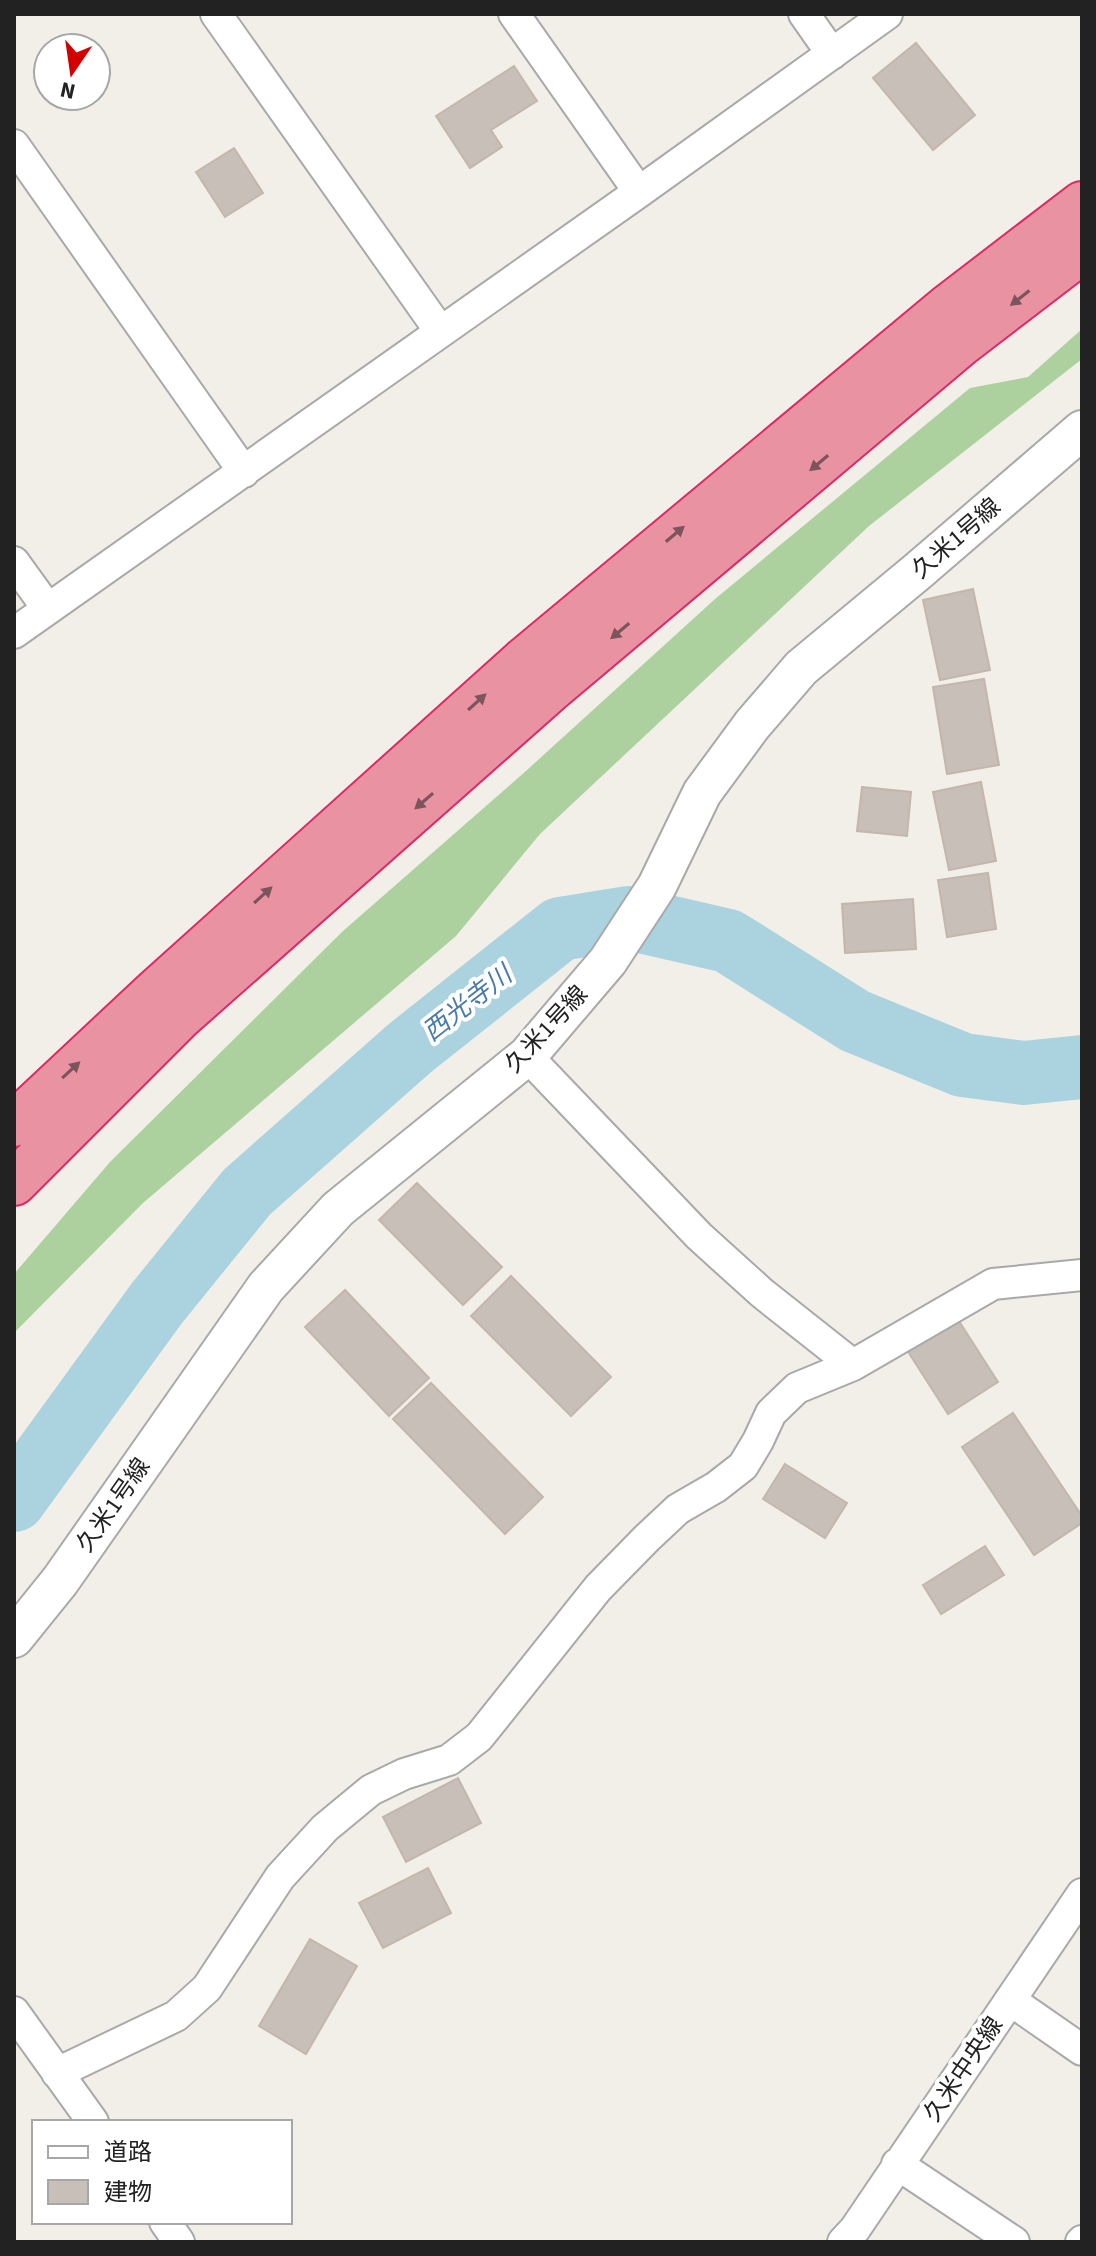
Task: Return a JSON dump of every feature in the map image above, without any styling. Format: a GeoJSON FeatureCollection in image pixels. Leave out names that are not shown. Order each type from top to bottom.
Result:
{"type":"FeatureCollection","features":[{"type":"Feature","properties":{"kind":"highway"},"geometry":{"type":"LineString","coordinates":[[14,1124],[155,992],[523,661],[949,306],[1082,204]]}},
{"type":"Feature","properties":{"kind":"highway"},"geometry":{"type":"LineString","coordinates":[[14,1183],[180,1017],[550,690],[962,343],[1082,251]]}},
{"type":"Feature","properties":{"kind":"street"},"geometry":{"type":"LineString","coordinates":[[216,14],[440,331]]}},
{"type":"Feature","properties":{"kind":"street"},"geometry":{"type":"LineString","coordinates":[[514,14],[639,192]]}},
{"type":"Feature","properties":{"kind":"street"},"geometry":{"type":"LineString","coordinates":[[804,14],[832,54]]}},
{"type":"Feature","properties":{"kind":"street"},"geometry":{"type":"LineString","coordinates":[[14,633],[887,14]]}},
{"type":"Feature","properties":{"kind":"street"},"geometry":{"type":"LineString","coordinates":[[14,145],[244,472]]}},
{"type":"Feature","properties":{"kind":"street","name":"久米1号線"},"geometry":{"type":"LineString","coordinates":[[14,1638],[60,1581],[266,1287],[338,1209],[527,1056],[608,961],[657,886],[702,793],[752,725],[801,668],[1082,430]]}},
{"type":"Feature","properties":{"kind":"street"},"geometry":{"type":"LineString","coordinates":[[14,562],[48,609]]}},
{"type":"Feature","properties":{"kind":"street"},"geometry":{"type":"LineString","coordinates":[[527,1056],[699,1236],[762,1293],[853,1365]]}},
{"type":"Feature","properties":{"kind":"street"},"geometry":{"type":"LineString","coordinates":[[57,2073],[176,2016],[207,1988],[280,1877],[325,1828],[371,1790],[404,1774],[449,1760],[479,1737],[598,1588],[678,1509],[716,1487],[743,1466],[771,1413],[797,1388],[853,1365],[993,1284],[1082,1275]]}},
{"type":"Feature","properties":{"kind":"street","name":"久米中央線"},"geometry":{"type":"LineString","coordinates":[[855,2238],[897,2164],[1082,1894]]}},
{"type":"Feature","properties":{"kind":"street"},"geometry":{"type":"LineString","coordinates":[[1010,2000],[1082,2050]]}},
{"type":"Feature","properties":{"kind":"street"},"geometry":{"type":"LineString","coordinates":[[14,2012],[92,2120]]}},
{"type":"Feature","properties":{"kind":"street"},"geometry":{"type":"LineString","coordinates":[[897,2164],[1014,2242]]}},
{"type":"Feature","properties":{"kind":"street"},"geometry":{"type":"LineString","coordinates":[[166,2224],[179,2242]]}},
{"type":"Feature","properties":{"kind":"green space"},"geometry":{"type":"Polygon","coordinates":[[[1082,329],[1082,359],[869,526],[540,834],[456,936],[143,1203],[14,1333],[14,1274],[110,1162],[343,931],[715,599],[970,388],[1028,377],[1082,329]]]}},
{"type":"Feature","properties":{"kind":"building"},"geometry":{"type":"Polygon","coordinates":[[[916,43],[975,115],[933,150],[873,78],[916,43]]]}},
{"type":"Feature","properties":{"kind":"building"},"geometry":{"type":"Polygon","coordinates":[[[514,66],[537,101],[491,130],[502,147],[470,168],[436,116],[514,66]]]}},
{"type":"Feature","properties":{"kind":"building"},"geometry":{"type":"Polygon","coordinates":[[[234,148],[263,193],[225,217],[196,172],[234,148]]]}},
{"type":"Feature","properties":{"kind":"building"},"geometry":{"type":"Polygon","coordinates":[[[973,589],[990,670],[940,680],[923,600],[973,589]]]}},
{"type":"Feature","properties":{"kind":"building"},"geometry":{"type":"Polygon","coordinates":[[[984,679],[999,765],[947,774],[933,687],[984,679]]]}},
{"type":"Feature","properties":{"kind":"building"},"geometry":{"type":"Polygon","coordinates":[[[981,782],[996,861],[949,870],[933,792],[981,782]]]}},
{"type":"Feature","properties":{"kind":"building"},"geometry":{"type":"Polygon","coordinates":[[[862,787],[911,792],[907,836],[857,831],[862,787]]]}},
{"type":"Feature","properties":{"kind":"building"},"geometry":{"type":"Polygon","coordinates":[[[988,873],[996,929],[947,937],[938,880],[988,873]]]}},
{"type":"Feature","properties":{"kind":"building"},"geometry":{"type":"Polygon","coordinates":[[[913,899],[916,949],[845,953],[842,904],[913,899]]]}},
{"type":"Feature","properties":{"kind":"building"},"geometry":{"type":"Polygon","coordinates":[[[417,1183],[502,1267],[463,1305],[379,1220],[417,1183]]]}},
{"type":"Feature","properties":{"kind":"building"},"geometry":{"type":"Polygon","coordinates":[[[511,1276],[611,1377],[571,1416],[471,1316],[511,1276]]]}},
{"type":"Feature","properties":{"kind":"building"},"geometry":{"type":"Polygon","coordinates":[[[345,1290],[429,1378],[389,1416],[305,1327],[345,1290]]]}},
{"type":"Feature","properties":{"kind":"building"},"geometry":{"type":"Polygon","coordinates":[[[957,1318],[998,1382],[948,1414],[907,1350],[957,1318]]]}},
{"type":"Feature","properties":{"kind":"building"},"geometry":{"type":"Polygon","coordinates":[[[431,1383],[543,1497],[505,1534],[393,1419],[431,1383]]]}},
{"type":"Feature","properties":{"kind":"building"},"geometry":{"type":"Polygon","coordinates":[[[1013,1413],[1082,1516],[1082,1523],[1034,1555],[962,1447],[1013,1413]]]}},
{"type":"Feature","properties":{"kind":"building"},"geometry":{"type":"Polygon","coordinates":[[[785,1464],[847,1503],[825,1538],[763,1499],[785,1464]]]}},
{"type":"Feature","properties":{"kind":"building"},"geometry":{"type":"Polygon","coordinates":[[[985,1546],[1004,1575],[941,1614],[923,1585],[985,1546]]]}},
{"type":"Feature","properties":{"kind":"building"},"geometry":{"type":"Polygon","coordinates":[[[458,1778],[481,1823],[406,1862],[383,1817],[458,1778]]]}},
{"type":"Feature","properties":{"kind":"building"},"geometry":{"type":"Polygon","coordinates":[[[428,1868],[451,1913],[383,1948],[359,1903],[428,1868]]]}},
{"type":"Feature","properties":{"kind":"building"},"geometry":{"type":"Polygon","coordinates":[[[310,1939],[357,1966],[306,2054],[259,2026],[310,1939]]]}},
{"type":"Feature","properties":{"kind":"waterway","name":"西光寺川"},"geometry":{"type":"LineString","coordinates":[[14,1500],[157,1303],[247,1192],[410,1048],[560,929],[628,918],[728,941],[855,1021],[963,1065],[1024,1073],[1082,1067]]}}]}
